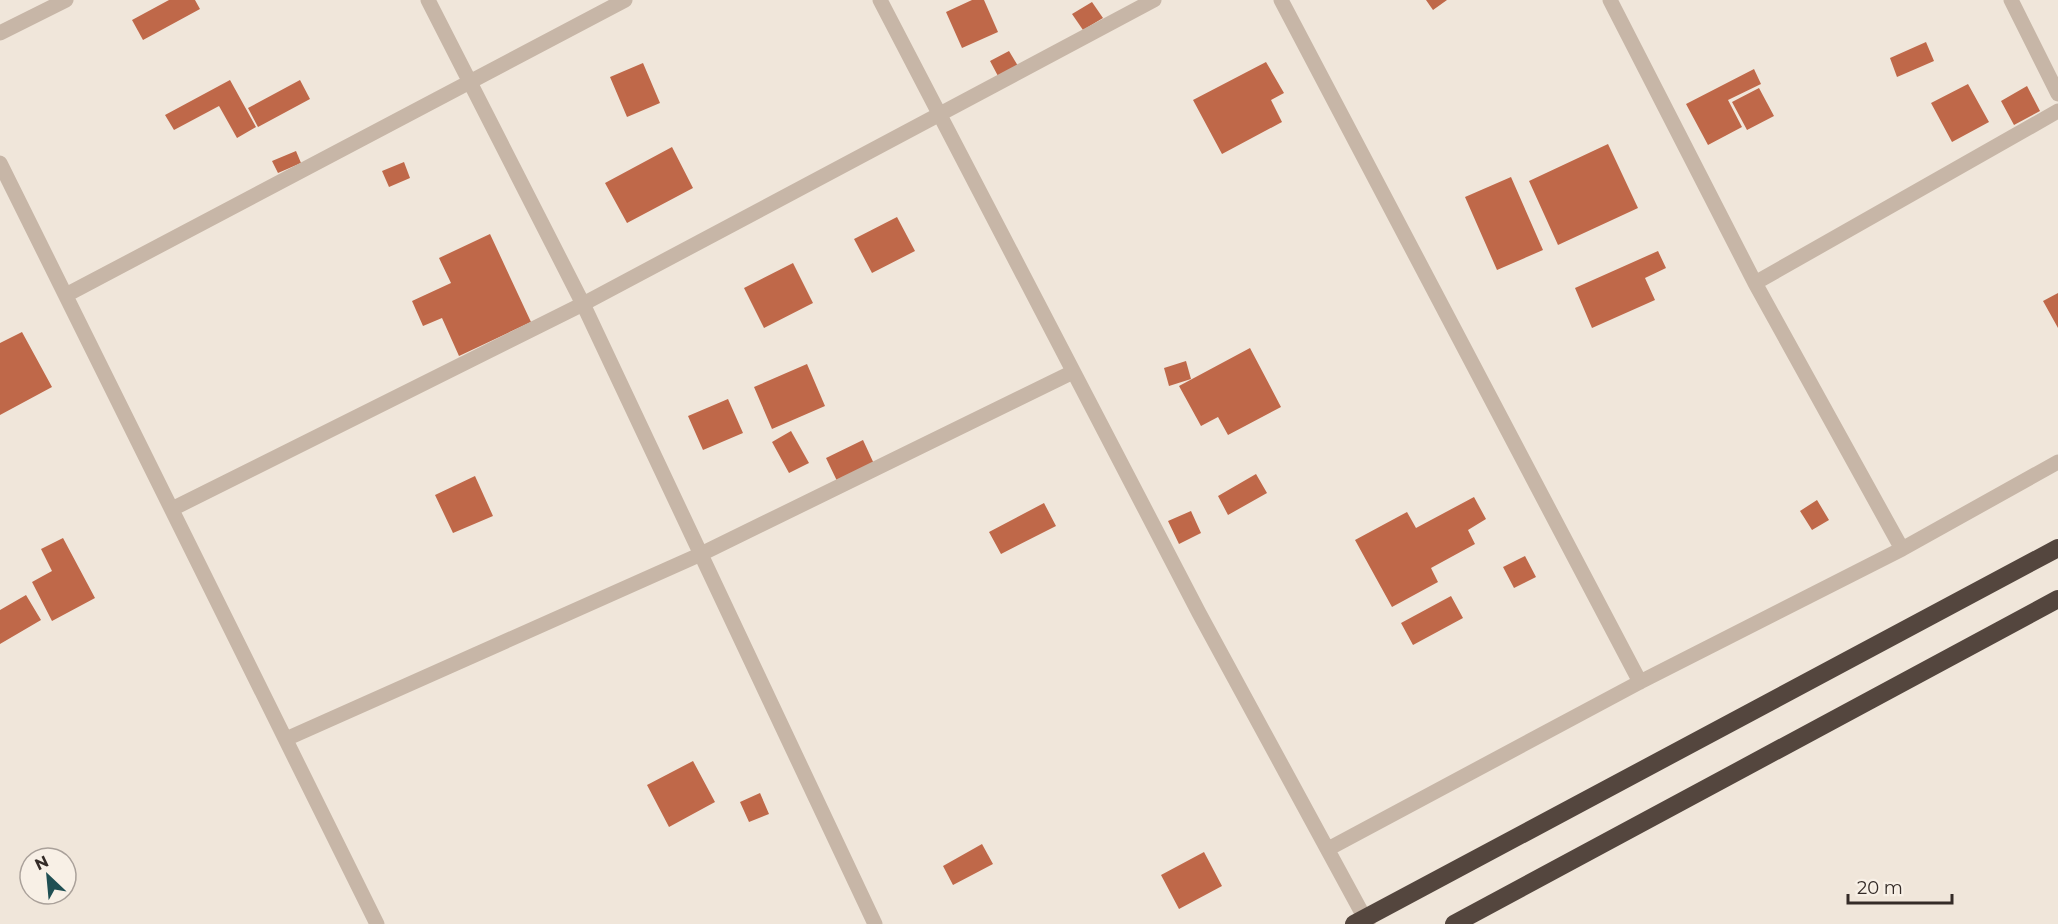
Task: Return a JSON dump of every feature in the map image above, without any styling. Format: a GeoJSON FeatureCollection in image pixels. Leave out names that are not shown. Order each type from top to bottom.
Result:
{"type":"FeatureCollection","features":[{"type":"Feature","properties":{"kind":"highway"},"geometry":{"type":"LineString","coordinates":[[1362,922],[2058,548]]}},
{"type":"Feature","properties":{"kind":"highway"},"geometry":{"type":"LineString","coordinates":[[1454,924],[2058,599]]}},
{"type":"Feature","properties":{"kind":"street"},"geometry":{"type":"LineString","coordinates":[[0,33],[66,0]]}},
{"type":"Feature","properties":{"kind":"street"},"geometry":{"type":"LineString","coordinates":[[428,0],[583,304],[874,924]]}},
{"type":"Feature","properties":{"kind":"street"},"geometry":{"type":"LineString","coordinates":[[66,295],[625,0]]}},
{"type":"Feature","properties":{"kind":"street"},"geometry":{"type":"LineString","coordinates":[[880,0],[1199,613],[1328,849],[1362,922]]}},
{"type":"Feature","properties":{"kind":"street"},"geometry":{"type":"LineString","coordinates":[[172,509],[583,304],[1154,0]]}},
{"type":"Feature","properties":{"kind":"street"},"geometry":{"type":"LineString","coordinates":[[1281,0],[1640,682]]}},
{"type":"Feature","properties":{"kind":"street"},"geometry":{"type":"LineString","coordinates":[[1610,0],[1755,282],[1902,549]]}},
{"type":"Feature","properties":{"kind":"street"},"geometry":{"type":"LineString","coordinates":[[2011,0],[2058,94]]}},
{"type":"Feature","properties":{"kind":"street"},"geometry":{"type":"LineString","coordinates":[[1755,282],[2058,111]]}},
{"type":"Feature","properties":{"kind":"street"},"geometry":{"type":"LineString","coordinates":[[0,163],[377,924]]}},
{"type":"Feature","properties":{"kind":"street"},"geometry":{"type":"LineString","coordinates":[[286,739],[699,555],[1073,372]]}},
{"type":"Feature","properties":{"kind":"street"},"geometry":{"type":"LineString","coordinates":[[1328,849],[1640,682],[1902,549],[2058,462]]}},
{"type":"Feature","properties":{"kind":"building"},"geometry":{"type":"Polygon","coordinates":[[[169,0],[195,0],[200,9],[143,40],[132,20],[169,0]]]}},
{"type":"Feature","properties":{"kind":"building"},"geometry":{"type":"Polygon","coordinates":[[[972,0],[984,0],[998,32],[962,48],[946,12],[972,0]]]}},
{"type":"Feature","properties":{"kind":"building"},"geometry":{"type":"Polygon","coordinates":[[[1426,0],[1447,0],[1433,10],[1426,0]]]}},
{"type":"Feature","properties":{"kind":"building"},"geometry":{"type":"Polygon","coordinates":[[[1092,2],[1103,18],[1083,30],[1072,14],[1092,2]]]}},
{"type":"Feature","properties":{"kind":"building"},"geometry":{"type":"Polygon","coordinates":[[[1926,42],[1934,61],[1897,77],[1890,58],[1926,42]]]}},
{"type":"Feature","properties":{"kind":"building"},"geometry":{"type":"Polygon","coordinates":[[[1009,51],[1018,66],[998,76],[990,61],[1009,51]]]}},
{"type":"Feature","properties":{"kind":"building"},"geometry":{"type":"Polygon","coordinates":[[[1266,62],[1284,93],[1271,100],[1282,122],[1222,154],[1193,100],[1266,62]]]}},
{"type":"Feature","properties":{"kind":"building"},"geometry":{"type":"Polygon","coordinates":[[[643,63],[660,103],[627,117],[610,77],[643,63]]]}},
{"type":"Feature","properties":{"kind":"building"},"geometry":{"type":"Polygon","coordinates":[[[1754,69],[1761,84],[1728,100],[1742,127],[1708,145],[1686,104],[1754,69]]]}},
{"type":"Feature","properties":{"kind":"building"},"geometry":{"type":"Polygon","coordinates":[[[230,80],[256,127],[237,138],[219,106],[174,130],[165,115],[230,80]]]}},
{"type":"Feature","properties":{"kind":"building"},"geometry":{"type":"Polygon","coordinates":[[[300,80],[310,99],[258,127],[248,108],[300,80]]]}},
{"type":"Feature","properties":{"kind":"building"},"geometry":{"type":"Polygon","coordinates":[[[1968,84],[1989,122],[1952,142],[1931,103],[1968,84]]]}},
{"type":"Feature","properties":{"kind":"building"},"geometry":{"type":"Polygon","coordinates":[[[2027,86],[2040,111],[2014,125],[2001,101],[2027,86]]]}},
{"type":"Feature","properties":{"kind":"building"},"geometry":{"type":"Polygon","coordinates":[[[1759,88],[1774,116],[1747,130],[1732,102],[1759,88]]]}},
{"type":"Feature","properties":{"kind":"building"},"geometry":{"type":"Polygon","coordinates":[[[1608,144],[1638,208],[1558,245],[1529,181],[1608,144]]]}},
{"type":"Feature","properties":{"kind":"building"},"geometry":{"type":"Polygon","coordinates":[[[672,147],[693,188],[627,223],[605,183],[672,147]]]}},
{"type":"Feature","properties":{"kind":"building"},"geometry":{"type":"Polygon","coordinates":[[[296,151],[301,163],[278,173],[272,161],[296,151]]]}},
{"type":"Feature","properties":{"kind":"building"},"geometry":{"type":"Polygon","coordinates":[[[404,162],[410,178],[389,187],[382,171],[404,162]]]}},
{"type":"Feature","properties":{"kind":"building"},"geometry":{"type":"Polygon","coordinates":[[[1511,177],[1543,250],[1497,270],[1465,197],[1511,177]]]}},
{"type":"Feature","properties":{"kind":"building"},"geometry":{"type":"Polygon","coordinates":[[[897,217],[915,251],[872,273],[854,239],[897,217]]]}},
{"type":"Feature","properties":{"kind":"building"},"geometry":{"type":"Polygon","coordinates":[[[490,234],[531,322],[459,356],[442,318],[423,326],[412,301],[451,283],[439,258],[490,234]]]}},
{"type":"Feature","properties":{"kind":"building"},"geometry":{"type":"Polygon","coordinates":[[[1658,251],[1666,268],[1645,278],[1655,300],[1592,328],[1575,288],[1658,251]]]}},
{"type":"Feature","properties":{"kind":"building"},"geometry":{"type":"Polygon","coordinates":[[[793,263],[813,303],[764,328],[744,288],[793,263]]]}},
{"type":"Feature","properties":{"kind":"building"},"geometry":{"type":"Polygon","coordinates":[[[2058,293],[2058,328],[2043,301],[2058,293]]]}},
{"type":"Feature","properties":{"kind":"building"},"geometry":{"type":"Polygon","coordinates":[[[22,332],[52,387],[0,415],[0,343],[22,332]]]}},
{"type":"Feature","properties":{"kind":"building"},"geometry":{"type":"Polygon","coordinates":[[[1250,348],[1281,407],[1228,435],[1218,417],[1201,426],[1179,386],[1250,348]]]}},
{"type":"Feature","properties":{"kind":"building"},"geometry":{"type":"Polygon","coordinates":[[[1186,361],[1191,379],[1169,386],[1164,368],[1186,361]]]}},
{"type":"Feature","properties":{"kind":"building"},"geometry":{"type":"Polygon","coordinates":[[[807,364],[825,406],[772,429],[754,387],[807,364]]]}},
{"type":"Feature","properties":{"kind":"building"},"geometry":{"type":"Polygon","coordinates":[[[728,399],[743,433],[703,450],[688,416],[728,399]]]}},
{"type":"Feature","properties":{"kind":"building"},"geometry":{"type":"Polygon","coordinates":[[[791,431],[809,463],[789,473],[772,442],[791,431]]]}},
{"type":"Feature","properties":{"kind":"building"},"geometry":{"type":"Polygon","coordinates":[[[863,440],[875,466],[838,483],[826,458],[863,440]]]}},
{"type":"Feature","properties":{"kind":"building"},"geometry":{"type":"Polygon","coordinates":[[[1256,474],[1267,493],[1228,515],[1218,496],[1256,474]]]}},
{"type":"Feature","properties":{"kind":"building"},"geometry":{"type":"Polygon","coordinates":[[[475,476],[493,516],[453,533],[435,495],[475,476]]]}},
{"type":"Feature","properties":{"kind":"building"},"geometry":{"type":"Polygon","coordinates":[[[1474,497],[1486,519],[1468,530],[1475,544],[1431,568],[1438,582],[1392,607],[1355,540],[1407,512],[1416,528],[1474,497]]]}},
{"type":"Feature","properties":{"kind":"building"},"geometry":{"type":"Polygon","coordinates":[[[1817,500],[1829,520],[1812,530],[1800,511],[1817,500]]]}},
{"type":"Feature","properties":{"kind":"building"},"geometry":{"type":"Polygon","coordinates":[[[1044,503],[1056,526],[1001,554],[989,532],[1044,503]]]}},
{"type":"Feature","properties":{"kind":"building"},"geometry":{"type":"Polygon","coordinates":[[[1191,511],[1201,533],[1179,544],[1168,521],[1191,511]]]}},
{"type":"Feature","properties":{"kind":"building"},"geometry":{"type":"Polygon","coordinates":[[[63,538],[95,598],[52,621],[32,582],[52,571],[41,549],[63,538]]]}},
{"type":"Feature","properties":{"kind":"building"},"geometry":{"type":"Polygon","coordinates":[[[1525,556],[1536,577],[1514,588],[1503,567],[1525,556]]]}},
{"type":"Feature","properties":{"kind":"building"},"geometry":{"type":"Polygon","coordinates":[[[26,595],[41,620],[0,644],[0,610],[26,595]]]}},
{"type":"Feature","properties":{"kind":"building"},"geometry":{"type":"Polygon","coordinates":[[[1451,596],[1463,618],[1413,645],[1401,623],[1451,596]]]}},
{"type":"Feature","properties":{"kind":"building"},"geometry":{"type":"Polygon","coordinates":[[[693,761],[715,802],[669,827],[647,785],[693,761]]]}},
{"type":"Feature","properties":{"kind":"building"},"geometry":{"type":"Polygon","coordinates":[[[760,793],[769,814],[749,822],[740,802],[760,793]]]}},
{"type":"Feature","properties":{"kind":"building"},"geometry":{"type":"Polygon","coordinates":[[[982,844],[993,864],[953,885],[943,866],[982,844]]]}},
{"type":"Feature","properties":{"kind":"building"},"geometry":{"type":"Polygon","coordinates":[[[1204,852],[1222,886],[1179,909],[1161,875],[1204,852]]]}}]}
